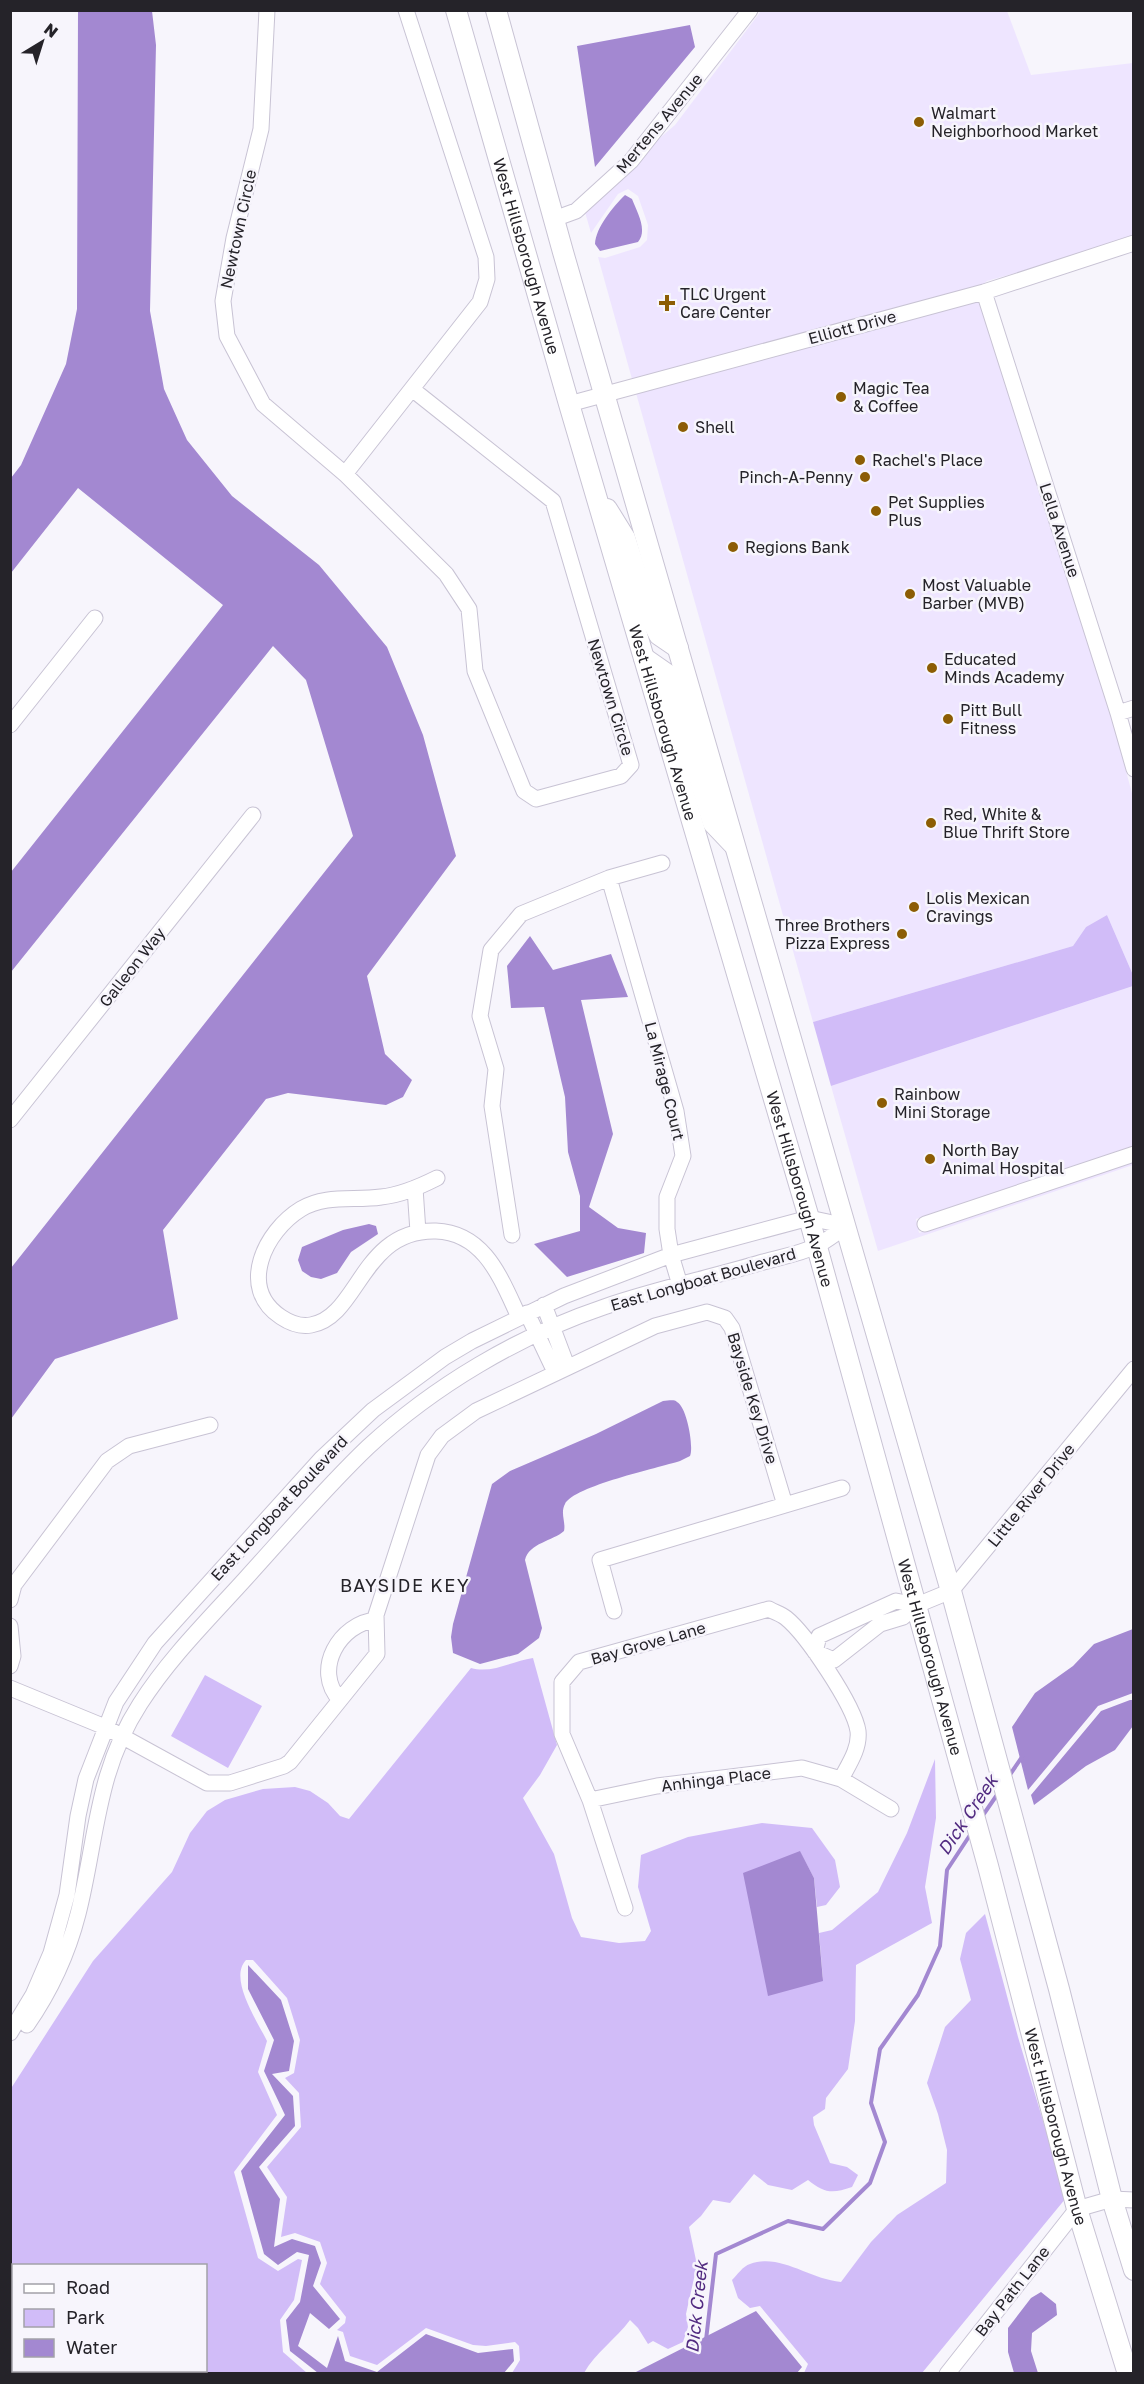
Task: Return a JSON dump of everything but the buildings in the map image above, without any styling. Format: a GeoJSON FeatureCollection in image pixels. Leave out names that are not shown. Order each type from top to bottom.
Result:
{"type":"FeatureCollection","features":[{"type":"Feature","properties":{"kind":"main road","name":"West Hillsborough Avenue"},"geometry":{"type":"LineString","coordinates":[[456,10],[569,404],[817,1246],[988,1866],[1077,2209],[1128,2373]]}},
{"type":"Feature","properties":{"kind":"main road"},"geometry":{"type":"LineString","coordinates":[[496,10],[604,394],[951,1591],[997,1757],[1112,2199],[1134,2270]]}},
{"type":"Feature","properties":{"kind":"main road"},"geometry":{"type":"LineString","coordinates":[[594,489],[625,538],[651,619],[659,635],[678,648]]}},
{"type":"Feature","properties":{"kind":"main road"},"geometry":{"type":"LineString","coordinates":[[644,658],[667,674],[713,823],[736,848]]}},
{"type":"Feature","properties":{"kind":"street","name":"Newtown Circle"},"geometry":{"type":"LineString","coordinates":[[267,10],[261,129],[234,238],[223,302],[227,336],[263,404],[345,474],[446,574],[469,609],[475,671],[524,791],[536,799],[621,776],[631,765],[553,501],[411,389]]}},
{"type":"Feature","properties":{"kind":"street"},"geometry":{"type":"LineString","coordinates":[[345,474],[480,302],[487,279],[486,257],[406,10]]}},
{"type":"Feature","properties":{"kind":"street","name":"Mertens Avenue"},"geometry":{"type":"LineString","coordinates":[[554,219],[576,211],[631,161],[750,10]]}},
{"type":"Feature","properties":{"kind":"street","name":"Elliott Drive"},"geometry":{"type":"LineString","coordinates":[[569,404],[984,292],[1134,243]]}},
{"type":"Feature","properties":{"kind":"street","name":"Lella Avenue"},"geometry":{"type":"LineString","coordinates":[[984,292],[1134,769]]}},
{"type":"Feature","properties":{"kind":"street"},"geometry":{"type":"LineString","coordinates":[[10,724],[95,618]]}},
{"type":"Feature","properties":{"kind":"street"},"geometry":{"type":"LineString","coordinates":[[1118,713],[1134,708]]}},
{"type":"Feature","properties":{"kind":"street","name":"Galleon Way"},"geometry":{"type":"LineString","coordinates":[[10,1120],[253,814]]}},
{"type":"Feature","properties":{"kind":"street"},"geometry":{"type":"LineString","coordinates":[[512,1235],[492,1106],[496,1069],[480,1016],[491,950],[521,914],[609,878],[662,863]]}},
{"type":"Feature","properties":{"kind":"street","name":"La Mirage Court"},"geometry":{"type":"LineString","coordinates":[[609,878],[676,1111],[683,1156],[668,1197],[668,1230],[671,1255],[680,1285]]}},
{"type":"Feature","properties":{"kind":"street"},"geometry":{"type":"LineString","coordinates":[[925,1224],[1134,1154]]}},
{"type":"Feature","properties":{"kind":"street"},"geometry":{"type":"LineString","coordinates":[[437,1178],[415,1188],[378,1198],[324,1201],[304,1208],[293,1215],[276,1230],[265,1249],[259,1274],[260,1293],[270,1309],[286,1320],[304,1326],[314,1325],[338,1307],[378,1254],[387,1246],[418,1232],[455,1234],[478,1247],[495,1268],[523,1315],[561,1369]]}},
{"type":"Feature","properties":{"kind":"street"},"geometry":{"type":"LineString","coordinates":[[415,1188],[418,1232]]}},
{"type":"Feature","properties":{"kind":"street","name":"East Longboat Boulevard"},"geometry":{"type":"LineString","coordinates":[[10,2033],[43,1974],[67,1895],[81,1797],[105,1727],[129,1679],[155,1643],[321,1459],[373,1410],[419,1375],[472,1341],[544,1305],[671,1255],[809,1218],[847,1226]]}},
{"type":"Feature","properties":{"kind":"street","name":"East Longboat Boulevard"},"geometry":{"type":"LineString","coordinates":[[10,2043],[28,2023],[42,2001],[71,1937],[82,1897],[101,1795],[122,1736],[139,1705],[169,1664],[352,1463],[389,1429],[468,1371],[552,1327],[604,1307],[817,1246],[847,1226]]}},
{"type":"Feature","properties":{"kind":"street"},"geometry":{"type":"LineString","coordinates":[[544,1305],[552,1327],[561,1369]]}},
{"type":"Feature","properties":{"kind":"street","name":"Bayside Key Drive"},"geometry":{"type":"LineString","coordinates":[[10,1688],[105,1727],[207,1784],[230,1784],[276,1770],[290,1762],[377,1654],[376,1620],[398,1546],[431,1450],[442,1436],[476,1411],[561,1369],[655,1326],[699,1312],[719,1314],[729,1322],[732,1328],[785,1505]]}},
{"type":"Feature","properties":{"kind":"street","name":"Little River Drive"},"geometry":{"type":"LineString","coordinates":[[917,1605],[951,1591],[1134,1369]]}},
{"type":"Feature","properties":{"kind":"street"},"geometry":{"type":"LineString","coordinates":[[10,1600],[14,1585],[107,1461],[129,1446],[210,1425]]}},
{"type":"Feature","properties":{"kind":"street"},"geometry":{"type":"LineString","coordinates":[[614,1611],[600,1560],[842,1488]]}},
{"type":"Feature","properties":{"kind":"street"},"geometry":{"type":"LineString","coordinates":[[841,1779],[857,1746],[858,1730],[849,1702],[815,1652],[819,1636],[896,1600],[917,1605]]}},
{"type":"Feature","properties":{"kind":"street"},"geometry":{"type":"LineString","coordinates":[[815,1652],[834,1660],[880,1624],[903,1617],[917,1605]]}},
{"type":"Feature","properties":{"kind":"street","name":"Bay Grove Lane"},"geometry":{"type":"LineString","coordinates":[[625,1908],[590,1800],[562,1734],[562,1682],[579,1662],[769,1609],[786,1618],[815,1652]]}},
{"type":"Feature","properties":{"kind":"street"},"geometry":{"type":"LineString","coordinates":[[339,1700],[332,1687],[331,1653],[340,1639],[353,1627],[365,1621],[376,1620]]}},
{"type":"Feature","properties":{"kind":"street"},"geometry":{"type":"LineString","coordinates":[[10,1626],[13,1656],[10,1666]]}},
{"type":"Feature","properties":{"kind":"street"},"geometry":{"type":"LineString","coordinates":[[838,1627],[850,1648]]}},
{"type":"Feature","properties":{"kind":"street","name":"Anhinga Place"},"geometry":{"type":"LineString","coordinates":[[590,1800],[657,1786],[802,1768],[841,1779],[891,1809]]}},
{"type":"Feature","properties":{"kind":"street"},"geometry":{"type":"LineString","coordinates":[[1077,2209],[1112,2199],[1134,2200]]}},
{"type":"Feature","properties":{"kind":"street","name":"Bay Path Lane"},"geometry":{"type":"LineString","coordinates":[[947,2373],[1077,2209]]}},
{"type":"Feature","properties":{"kind":"shaded area"},"geometry":{"type":"Polygon","coordinates":[[[761,11],[1007,11],[1031,75],[1133,63],[1133,236],[987,281],[982,285],[632,379],[598,257],[605,258],[640,247],[647,240],[648,225],[638,196],[628,189],[618,194],[591,233],[585,212],[675,125],[761,11]]]}},
{"type":"Feature","properties":{"kind":"shaded area"},"geometry":{"type":"Polygon","coordinates":[[[979,301],[1111,715],[1133,797],[1133,975],[1107,915],[1086,927],[1073,946],[813,1022],[636,393],[979,301]]]}},
{"type":"Feature","properties":{"kind":"shaded area"},"geometry":{"type":"Polygon","coordinates":[[[1133,986],[1133,1146],[916,1219],[919,1233],[1133,1161],[1133,1165],[878,1251],[831,1086],[1133,986]]]}},
{"type":"Feature","properties":{"kind":"green space"},"geometry":{"type":"Polygon","coordinates":[[[1107,915],[1133,975],[1133,986],[831,1086],[813,1022],[1073,946],[1086,927],[1107,915]]]}},
{"type":"Feature","properties":{"kind":"green space"},"geometry":{"type":"Polygon","coordinates":[[[533,1658],[557,1745],[540,1775],[523,1798],[554,1854],[572,1918],[581,1937],[619,1943],[645,1941],[651,1931],[638,1887],[641,1855],[688,1837],[762,1823],[812,1828],[835,1860],[840,1887],[826,1905],[817,1907],[814,1878],[800,1852],[788,1857],[823,1980],[819,1933],[832,1930],[878,1892],[907,1833],[935,1759],[936,1818],[925,1887],[932,1923],[856,1965],[855,2021],[848,2069],[826,2098],[825,2109],[813,2117],[814,2125],[830,2163],[847,2167],[858,2175],[852,2187],[839,2191],[828,2191],[808,2180],[792,2190],[768,2185],[754,2174],[730,2203],[713,2200],[689,2227],[697,2265],[686,2314],[688,2327],[683,2342],[668,2349],[653,2341],[648,2344],[630,2320],[584,2373],[512,2373],[520,2360],[519,2346],[515,2342],[486,2346],[473,2345],[426,2328],[377,2365],[350,2356],[343,2332],[337,2330],[345,2323],[346,2317],[320,2284],[327,2263],[320,2242],[295,2233],[281,2237],[287,2197],[267,2167],[301,2127],[299,2093],[285,2078],[294,2073],[300,2040],[287,1998],[253,1960],[246,1960],[241,1968],[242,1989],[267,2041],[258,2072],[277,2115],[234,2172],[258,2258],[278,2271],[298,2259],[302,2260],[294,2300],[280,2320],[283,2352],[307,2373],[11,2373],[10,2090],[93,1961],[172,1872],[190,1833],[207,1811],[225,1800],[263,1789],[295,1787],[310,1791],[328,1803],[340,1816],[349,1819],[471,1668],[494,1668],[533,1658]]]}},
{"type":"Feature","properties":{"kind":"green space"},"geometry":{"type":"Polygon","coordinates":[[[205,1675],[262,1706],[228,1768],[171,1736],[205,1675]]]}},
{"type":"Feature","properties":{"kind":"green space"},"geometry":{"type":"Polygon","coordinates":[[[985,1914],[1018,2037],[1066,2198],[922,2373],[804,2373],[808,2364],[760,2306],[750,2308],[738,2298],[732,2280],[747,2265],[761,2261],[784,2264],[841,2282],[871,2242],[897,2215],[946,2183],[947,2150],[927,2083],[945,2027],[971,2000],[960,1959],[966,1933],[985,1914]]]}},
{"type":"Feature","properties":{"kind":"water"},"geometry":{"type":"Polygon","coordinates":[[[78,11],[152,11],[156,45],[150,311],[164,389],[187,440],[232,496],[319,565],[387,647],[423,735],[456,856],[367,976],[385,1054],[412,1080],[403,1097],[386,1105],[288,1093],[266,1099],[163,1230],[178,1319],[55,1359],[11,1419],[11,1268],[353,836],[306,680],[273,646],[11,972],[11,872],[223,605],[78,488],[11,573],[11,478],[21,465],[66,364],[77,309],[78,11]]]}},
{"type":"Feature","properties":{"kind":"water"},"geometry":{"type":"Polygon","coordinates":[[[690,25],[695,47],[595,167],[577,46],[690,25]]]}},
{"type":"Feature","properties":{"kind":"water"},"geometry":{"type":"Polygon","coordinates":[[[625,195],[632,199],[639,215],[642,227],[641,237],[638,242],[600,251],[595,244],[598,231],[610,211],[625,195]]]}},
{"type":"Feature","properties":{"kind":"water"},"geometry":{"type":"Polygon","coordinates":[[[530,936],[553,970],[611,954],[628,997],[581,1000],[613,1134],[589,1207],[618,1228],[646,1233],[644,1253],[567,1277],[534,1244],[580,1231],[580,1196],[568,1152],[565,1097],[544,1007],[511,1008],[507,966],[530,936]]]}},
{"type":"Feature","properties":{"kind":"water"},"geometry":{"type":"Polygon","coordinates":[[[369,1224],[376,1226],[378,1234],[351,1252],[337,1273],[321,1279],[311,1277],[302,1271],[298,1260],[302,1247],[343,1230],[369,1224]]]}},
{"type":"Feature","properties":{"kind":"water"},"geometry":{"type":"Polygon","coordinates":[[[663,1401],[676,1401],[684,1411],[690,1436],[690,1456],[680,1461],[600,1484],[572,1497],[565,1504],[563,1511],[564,1531],[536,1546],[527,1554],[525,1560],[542,1628],[539,1638],[518,1654],[480,1664],[453,1653],[451,1637],[453,1624],[492,1484],[510,1471],[596,1434],[663,1401]]]}},
{"type":"Feature","properties":{"kind":"water"},"geometry":{"type":"Polygon","coordinates":[[[1133,1629],[1133,1693],[1098,1706],[1028,1790],[1012,1727],[1035,1693],[1073,1666],[1094,1644],[1133,1629]]]}},
{"type":"Feature","properties":{"kind":"water"},"geometry":{"type":"Polygon","coordinates":[[[1133,1700],[1133,1726],[1115,1750],[1086,1766],[1034,1805],[1031,1795],[1101,1711],[1133,1700]]]}},
{"type":"Feature","properties":{"kind":"water"},"geometry":{"type":"Polygon","coordinates":[[[800,1851],[814,1878],[823,1981],[768,1996],[743,1873],[800,1851]]]}},
{"type":"Feature","properties":{"kind":"water"},"geometry":{"type":"Polygon","coordinates":[[[248,1965],[281,2000],[294,2041],[289,2071],[272,2074],[293,2096],[295,2126],[259,2167],[280,2199],[274,2247],[292,2239],[315,2246],[321,2263],[313,2286],[340,2319],[329,2329],[310,2313],[298,2346],[327,2368],[338,2336],[345,2361],[377,2372],[426,2334],[478,2353],[513,2349],[514,2361],[504,2373],[318,2373],[290,2351],[286,2320],[300,2302],[309,2255],[297,2252],[278,2265],[264,2254],[241,2171],[285,2115],[264,2071],[274,2040],[248,1989],[248,1965]]]}},
{"type":"Feature","properties":{"kind":"water"},"geometry":{"type":"Polygon","coordinates":[[[1041,2292],[1056,2304],[1057,2315],[1032,2333],[1031,2351],[1038,2373],[1014,2373],[1008,2352],[1008,2328],[1031,2298],[1041,2292]]]}},
{"type":"Feature","properties":{"kind":"water"},"geometry":{"type":"Polygon","coordinates":[[[756,2311],[802,2367],[797,2373],[634,2373],[756,2311]]]}},
{"type":"Feature","properties":{"kind":"waterway","name":"Dick Creek"},"geometry":{"type":"LineString","coordinates":[[1009,1776],[1022,1757]]}},
{"type":"Feature","properties":{"kind":"waterway","name":"Dick Creek"},"geometry":{"type":"LineString","coordinates":[[981,1818],[999,1792]]}},
{"type":"Feature","properties":{"kind":"waterway","name":"Dick Creek"},"geometry":{"type":"LineString","coordinates":[[706,2340],[716,2254],[788,2221],[823,2229],[870,2183],[885,2142],[871,2103],[880,2049],[918,1995],[940,1946],[947,1870],[972,1832]]}},
{"type":"Feature","properties":{"kind":"place","name":"Walmart Neighborhood Market"},"geometry":{"type":"Point","coordinates":[919,122]}},
{"type":"Feature","properties":{"kind":"place","name":"TLC Urgent Care Center"},"geometry":{"type":"Point","coordinates":[667,303]}},
{"type":"Feature","properties":{"kind":"place","name":"Magic Tea & Coffee"},"geometry":{"type":"Point","coordinates":[841,397]}},
{"type":"Feature","properties":{"kind":"place","name":"Shell"},"geometry":{"type":"Point","coordinates":[683,427]}},
{"type":"Feature","properties":{"kind":"place","name":"Rachel's Place"},"geometry":{"type":"Point","coordinates":[860,460]}},
{"type":"Feature","properties":{"kind":"place","name":"Pinch-A-Penny"},"geometry":{"type":"Point","coordinates":[865,477]}},
{"type":"Feature","properties":{"kind":"place","name":"Pet Supplies Plus"},"geometry":{"type":"Point","coordinates":[876,511]}},
{"type":"Feature","properties":{"kind":"place","name":"Regions Bank"},"geometry":{"type":"Point","coordinates":[733,547]}},
{"type":"Feature","properties":{"kind":"place","name":"Most Valuable Barber (MVB)"},"geometry":{"type":"Point","coordinates":[910,594]}},
{"type":"Feature","properties":{"kind":"place","name":"Educated Minds Academy"},"geometry":{"type":"Point","coordinates":[932,668]}},
{"type":"Feature","properties":{"kind":"place","name":"Pitt Bull Fitness"},"geometry":{"type":"Point","coordinates":[948,719]}},
{"type":"Feature","properties":{"kind":"place","name":"Red, White & Blue Thrift Store"},"geometry":{"type":"Point","coordinates":[931,823]}},
{"type":"Feature","properties":{"kind":"place","name":"Lolis Mexican Cravings"},"geometry":{"type":"Point","coordinates":[914,907]}},
{"type":"Feature","properties":{"kind":"place","name":"Three Brothers Pizza Express"},"geometry":{"type":"Point","coordinates":[902,934]}},
{"type":"Feature","properties":{"kind":"place","name":"Rainbow Mini Storage"},"geometry":{"type":"Point","coordinates":[882,1103]}},
{"type":"Feature","properties":{"kind":"place","name":"North Bay Animal Hospital"},"geometry":{"type":"Point","coordinates":[930,1159]}},
{"type":"Feature","properties":{"kind":"district","name":"BAYSIDE KEY"},"geometry":{"type":"Point","coordinates":[405,1586]}}]}
